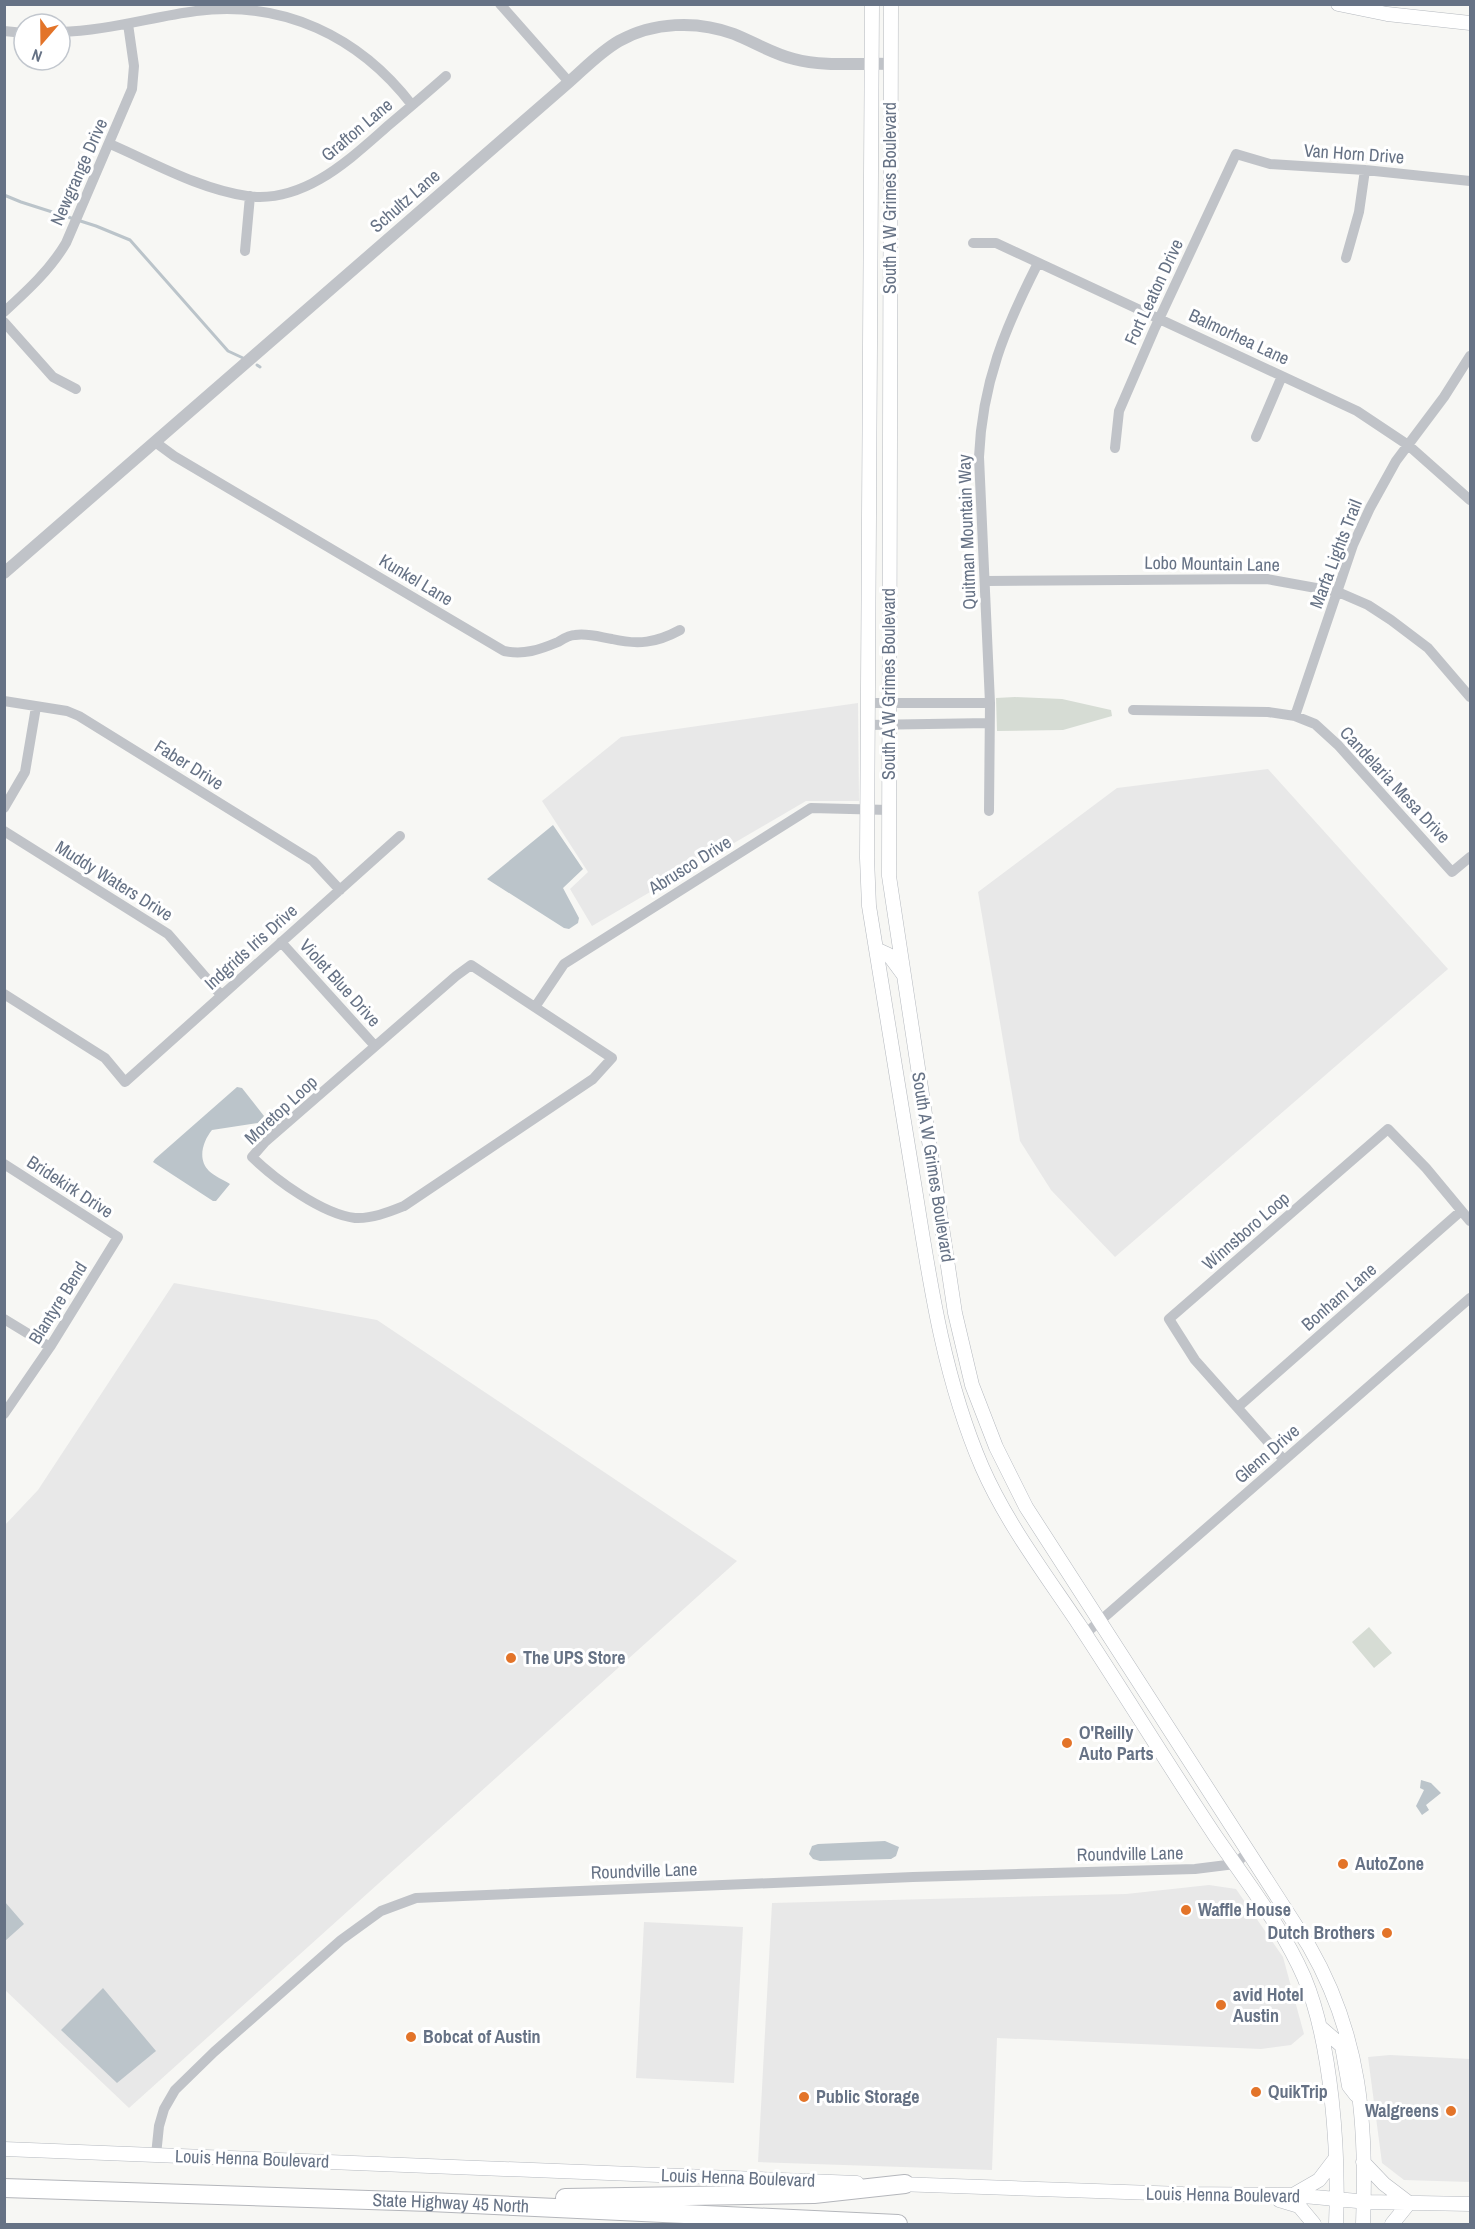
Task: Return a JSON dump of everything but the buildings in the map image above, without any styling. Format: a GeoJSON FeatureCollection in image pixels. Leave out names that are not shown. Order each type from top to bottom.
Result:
{"type":"FeatureCollection","features":[{"type":"Feature","properties":{"kind":"highway"},"geometry":{"type":"LineString","coordinates":[[430,2202],[814,2193],[905,2184]]}},
{"type":"Feature","properties":{"kind":"highway","name":"State Highway 45 North"},"geometry":{"type":"LineString","coordinates":[[4,2188],[430,2202],[898,2224]]}},
{"type":"Feature","properties":{"kind":"main road","name":"South A W Grimes Boulevard"},"geometry":{"type":"LineString","coordinates":[[872,4],[867,725],[869,906],[936,1318],[963,1419],[983,1469],[1007,1516],[1290,1950],[1304,1977],[1320,2027],[1333,2121],[1336,2224]]}},
{"type":"Feature","properties":{"kind":"main road","name":"South A W Grimes Boulevard"},"geometry":{"type":"LineString","coordinates":[[891,4],[889,876],[955,1313],[972,1384],[996,1447],[1026,1507],[1309,1946],[1334,1991],[1352,2048],[1359,2099],[1363,2162],[1363,2224]]}},
{"type":"Feature","properties":{"kind":"main road"},"geometry":{"type":"LineString","coordinates":[[1338,4],[1387,14],[1470,23]]}},
{"type":"Feature","properties":{"kind":"main road"},"geometry":{"type":"LineString","coordinates":[[870,259],[890,259]]}},
{"type":"Feature","properties":{"kind":"main road"},"geometry":{"type":"LineString","coordinates":[[870,389],[890,388]]}},
{"type":"Feature","properties":{"kind":"main road"},"geometry":{"type":"LineString","coordinates":[[868,552],[889,552]]}},
{"type":"Feature","properties":{"kind":"main road"},"geometry":{"type":"LineString","coordinates":[[876,949],[889,955],[906,978]]}},
{"type":"Feature","properties":{"kind":"main road"},"geometry":{"type":"LineString","coordinates":[[924,1247],[945,1244]]}},
{"type":"Feature","properties":{"kind":"main road"},"geometry":{"type":"LineString","coordinates":[[955,1390],[972,1384]]}},
{"type":"Feature","properties":{"kind":"main road"},"geometry":{"type":"LineString","coordinates":[[1320,2027],[1342,2046],[1349,2086],[1359,2099]]}},
{"type":"Feature","properties":{"kind":"main road","name":"Louis Henna Boulevard"},"geometry":{"type":"LineString","coordinates":[[4,2149],[905,2184],[1293,2195],[1363,2202],[1470,2205]]}},
{"type":"Feature","properties":{"kind":"main road"},"geometry":{"type":"LineString","coordinates":[[1293,2195],[1319,2180],[1335,2159]]}},
{"type":"Feature","properties":{"kind":"main road"},"geometry":{"type":"LineString","coordinates":[[1363,2162],[1384,2184],[1409,2204],[1392,2224]]}},
{"type":"Feature","properties":{"kind":"main road"},"geometry":{"type":"LineString","coordinates":[[1266,2196],[1299,2206],[1314,2224]]}},
{"type":"Feature","properties":{"kind":"street"},"geometry":{"type":"LineString","coordinates":[[500,4],[569,82]]}},
{"type":"Feature","properties":{"kind":"street"},"geometry":{"type":"LineString","coordinates":[[72,31],[128,24],[195,11],[257,7],[309,24],[352,47],[388,76],[412,105]]}},
{"type":"Feature","properties":{"kind":"street","name":"Newgrange Drive"},"geometry":{"type":"LineString","coordinates":[[4,312],[56,260],[110,144],[132,89],[134,66],[128,24]]}},
{"type":"Feature","properties":{"kind":"street","name":"Schultz Lane"},"geometry":{"type":"LineString","coordinates":[[4,573],[618,42],[636,33],[660,26],[688,25],[734,34],[794,59],[890,64]]}},
{"type":"Feature","properties":{"kind":"street","name":"Grafton Lane"},"geometry":{"type":"LineString","coordinates":[[110,144],[200,183],[227,192],[250,196],[287,192],[304,187],[330,174],[446,76]]}},
{"type":"Feature","properties":{"kind":"street","name":"Van Horn Drive"},"geometry":{"type":"LineString","coordinates":[[1236,154],[1269,165],[1365,170],[1470,181]]}},
{"type":"Feature","properties":{"kind":"street","name":"Fort Leaton Drive"},"geometry":{"type":"LineString","coordinates":[[1115,448],[1119,411],[1236,154]]}},
{"type":"Feature","properties":{"kind":"street"},"geometry":{"type":"LineString","coordinates":[[1346,258],[1359,212],[1365,170]]}},
{"type":"Feature","properties":{"kind":"street"},"geometry":{"type":"LineString","coordinates":[[245,251],[250,196]]}},
{"type":"Feature","properties":{"kind":"street","name":"Balmorhea Lane"},"geometry":{"type":"LineString","coordinates":[[973,243],[996,243],[1357,411],[1408,445],[1470,500]]}},
{"type":"Feature","properties":{"kind":"street","name":"Quitman Mountain Way"},"geometry":{"type":"LineString","coordinates":[[989,811],[990,703],[980,457],[981,427],[998,350],[1038,263]]}},
{"type":"Feature","properties":{"kind":"street"},"geometry":{"type":"LineString","coordinates":[[4,322],[53,377],[76,389]]}},
{"type":"Feature","properties":{"kind":"street","name":"Marfa Lights Trail"},"geometry":{"type":"LineString","coordinates":[[1295,716],[1353,545],[1370,508],[1396,461],[1470,356]]}},
{"type":"Feature","properties":{"kind":"street"},"geometry":{"type":"LineString","coordinates":[[1256,437],[1282,376]]}},
{"type":"Feature","properties":{"kind":"street","name":"Kunkel Lane"},"geometry":{"type":"LineString","coordinates":[[155,442],[174,456],[504,651],[520,654],[539,650],[573,635],[597,635],[642,643],[664,639],[680,630]]}},
{"type":"Feature","properties":{"kind":"street","name":"Lobo Mountain Lane"},"geometry":{"type":"LineString","coordinates":[[986,581],[1267,579],[1338,592],[1368,605],[1428,648],[1470,697]]}},
{"type":"Feature","properties":{"kind":"street","name":"Faber Drive"},"geometry":{"type":"LineString","coordinates":[[4,701],[67,711],[79,716],[313,861],[340,890]]}},
{"type":"Feature","properties":{"kind":"street"},"geometry":{"type":"LineString","coordinates":[[868,703],[990,703]]}},
{"type":"Feature","properties":{"kind":"street"},"geometry":{"type":"LineString","coordinates":[[4,808],[25,772],[36,707]]}},
{"type":"Feature","properties":{"kind":"street","name":"Candelaria Mesa Drive"},"geometry":{"type":"LineString","coordinates":[[1133,710],[1254,711],[1295,716],[1315,724],[1338,745],[1452,872],[1470,857]]}},
{"type":"Feature","properties":{"kind":"street"},"geometry":{"type":"LineString","coordinates":[[867,725],[989,723]]}},
{"type":"Feature","properties":{"kind":"street","name":"Abrusco Drive"},"geometry":{"type":"LineString","coordinates":[[535,1007],[564,964],[811,808],[889,810]]}},
{"type":"Feature","properties":{"kind":"street","name":"Muddy Waters Drive"},"geometry":{"type":"LineString","coordinates":[[4,831],[168,934],[221,995]]}},
{"type":"Feature","properties":{"kind":"street","name":"Indgrids Iris Drive"},"geometry":{"type":"LineString","coordinates":[[4,994],[105,1058],[125,1082],[400,837]]}},
{"type":"Feature","properties":{"kind":"street","name":"Violet Blue Drive"},"geometry":{"type":"LineString","coordinates":[[281,942],[375,1046]]}},
{"type":"Feature","properties":{"kind":"street","name":"Moretop Loop"},"geometry":{"type":"LineString","coordinates":[[471,965],[535,1007],[612,1058],[593,1079],[404,1206],[380,1215],[355,1218],[323,1208],[267,1172],[252,1158],[265,1142],[456,975],[471,965]]}},
{"type":"Feature","properties":{"kind":"street","name":"Winnsboro Loop"},"geometry":{"type":"LineString","coordinates":[[1284,1460],[1195,1360],[1169,1319],[1388,1129],[1426,1168],[1470,1221]]}},
{"type":"Feature","properties":{"kind":"street","name":"Bridekirk Drive"},"geometry":{"type":"LineString","coordinates":[[4,1164],[118,1237]]}},
{"type":"Feature","properties":{"kind":"street","name":"Bonham Lane"},"geometry":{"type":"LineString","coordinates":[[1238,1407],[1461,1211]]}},
{"type":"Feature","properties":{"kind":"street","name":"Blantyre Bend"},"geometry":{"type":"LineString","coordinates":[[4,1414],[50,1347],[118,1237]]}},
{"type":"Feature","properties":{"kind":"street","name":"Glenn Drive"},"geometry":{"type":"LineString","coordinates":[[1085,1634],[1470,1298]]}},
{"type":"Feature","properties":{"kind":"street"},"geometry":{"type":"LineString","coordinates":[[4,1319],[50,1347]]}},
{"type":"Feature","properties":{"kind":"street"},"geometry":{"type":"LineString","coordinates":[[1234,1864],[1248,1852]]}},
{"type":"Feature","properties":{"kind":"street","name":"Roundville Lane"},"geometry":{"type":"LineString","coordinates":[[156,2155],[159,2126],[164,2109],[175,2090],[214,2052],[341,1940],[381,1911],[416,1898],[913,1877],[1195,1869],[1234,1864]]}},
{"type":"Feature","properties":{"kind":"shaded area"},"geometry":{"type":"Polygon","coordinates":[[[996,698],[1062,699],[1111,710],[1112,716],[1063,730],[997,731],[996,698]]]}},
{"type":"Feature","properties":{"kind":"shaded area"},"geometry":{"type":"Polygon","coordinates":[[[858,703],[859,801],[806,801],[592,926],[570,889],[588,872],[542,801],[621,737],[858,703]]]}},
{"type":"Feature","properties":{"kind":"shaded area"},"geometry":{"type":"Polygon","coordinates":[[[1268,769],[1448,969],[1115,1257],[1051,1190],[1020,1141],[978,892],[1117,788],[1268,769]]]}},
{"type":"Feature","properties":{"kind":"shaded area"},"geometry":{"type":"Polygon","coordinates":[[[553,825],[583,869],[563,888],[579,918],[578,923],[569,929],[487,879],[553,825]]]}},
{"type":"Feature","properties":{"kind":"shaded area"},"geometry":{"type":"Polygon","coordinates":[[[237,1087],[242,1088],[264,1116],[258,1123],[212,1130],[209,1134],[202,1156],[205,1166],[211,1173],[230,1184],[216,1201],[213,1201],[153,1162],[237,1087]]]}},
{"type":"Feature","properties":{"kind":"shaded area"},"geometry":{"type":"Polygon","coordinates":[[[174,1283],[377,1320],[737,1561],[129,2108],[5,1990],[4,1526],[38,1490],[174,1283]]]}},
{"type":"Feature","properties":{"kind":"shaded area"},"geometry":{"type":"Polygon","coordinates":[[[1369,1627],[1392,1653],[1374,1668],[1352,1642],[1369,1627]]]}},
{"type":"Feature","properties":{"kind":"shaded area"},"geometry":{"type":"Polygon","coordinates":[[[1421,1780],[1431,1783],[1441,1793],[1426,1805],[1429,1810],[1422,1815],[1416,1806],[1424,1790],[1420,1788],[1421,1780]]]}},
{"type":"Feature","properties":{"kind":"shaded area"},"geometry":{"type":"Polygon","coordinates":[[[885,1841],[899,1847],[896,1856],[891,1859],[820,1861],[813,1859],[809,1854],[812,1846],[818,1844],[885,1841]]]}},
{"type":"Feature","properties":{"kind":"shaded area"},"geometry":{"type":"Polygon","coordinates":[[[1209,1885],[1236,1889],[1283,1957],[1304,2034],[1291,2045],[1261,2049],[997,2038],[992,2170],[758,2162],[772,1903],[1126,1894],[1209,1885]]]}},
{"type":"Feature","properties":{"kind":"shaded area"},"geometry":{"type":"Polygon","coordinates":[[[5,1902],[24,1924],[4,1941],[5,1902]]]}},
{"type":"Feature","properties":{"kind":"shaded area"},"geometry":{"type":"Polygon","coordinates":[[[644,1922],[743,1927],[734,2083],[636,2078],[644,1922]]]}},
{"type":"Feature","properties":{"kind":"shaded area"},"geometry":{"type":"Polygon","coordinates":[[[103,1988],[156,2051],[117,2083],[61,2030],[103,1988]]]}},
{"type":"Feature","properties":{"kind":"shaded area"},"geometry":{"type":"Polygon","coordinates":[[[1390,2055],[1470,2059],[1470,2182],[1404,2180],[1382,2163],[1368,2057],[1390,2055]]]}},
{"type":"Feature","properties":{"kind":"waterway"},"geometry":{"type":"LineString","coordinates":[[4,195],[130,240],[228,351],[243,358]]}},
{"type":"Feature","properties":{"kind":"place","name":"The UPS Store"},"geometry":{"type":"Point","coordinates":[511,1658]}},
{"type":"Feature","properties":{"kind":"place","name":"O'Reilly Auto Parts"},"geometry":{"type":"Point","coordinates":[1067,1743]}},
{"type":"Feature","properties":{"kind":"place","name":"AutoZone"},"geometry":{"type":"Point","coordinates":[1343,1864]}},
{"type":"Feature","properties":{"kind":"place","name":"Waffle House"},"geometry":{"type":"Point","coordinates":[1186,1910]}},
{"type":"Feature","properties":{"kind":"place","name":"Dutch Brothers"},"geometry":{"type":"Point","coordinates":[1387,1933]}},
{"type":"Feature","properties":{"kind":"place","name":"avid Hotel Austin"},"geometry":{"type":"Point","coordinates":[1221,2005]}},
{"type":"Feature","properties":{"kind":"place","name":"Bobcat of Austin"},"geometry":{"type":"Point","coordinates":[411,2037]}},
{"type":"Feature","properties":{"kind":"place","name":"QuikTrip"},"geometry":{"type":"Point","coordinates":[1256,2092]}},
{"type":"Feature","properties":{"kind":"place","name":"Public Storage"},"geometry":{"type":"Point","coordinates":[804,2097]}},
{"type":"Feature","properties":{"kind":"place","name":"Walgreens"},"geometry":{"type":"Point","coordinates":[1451,2111]}}]}
